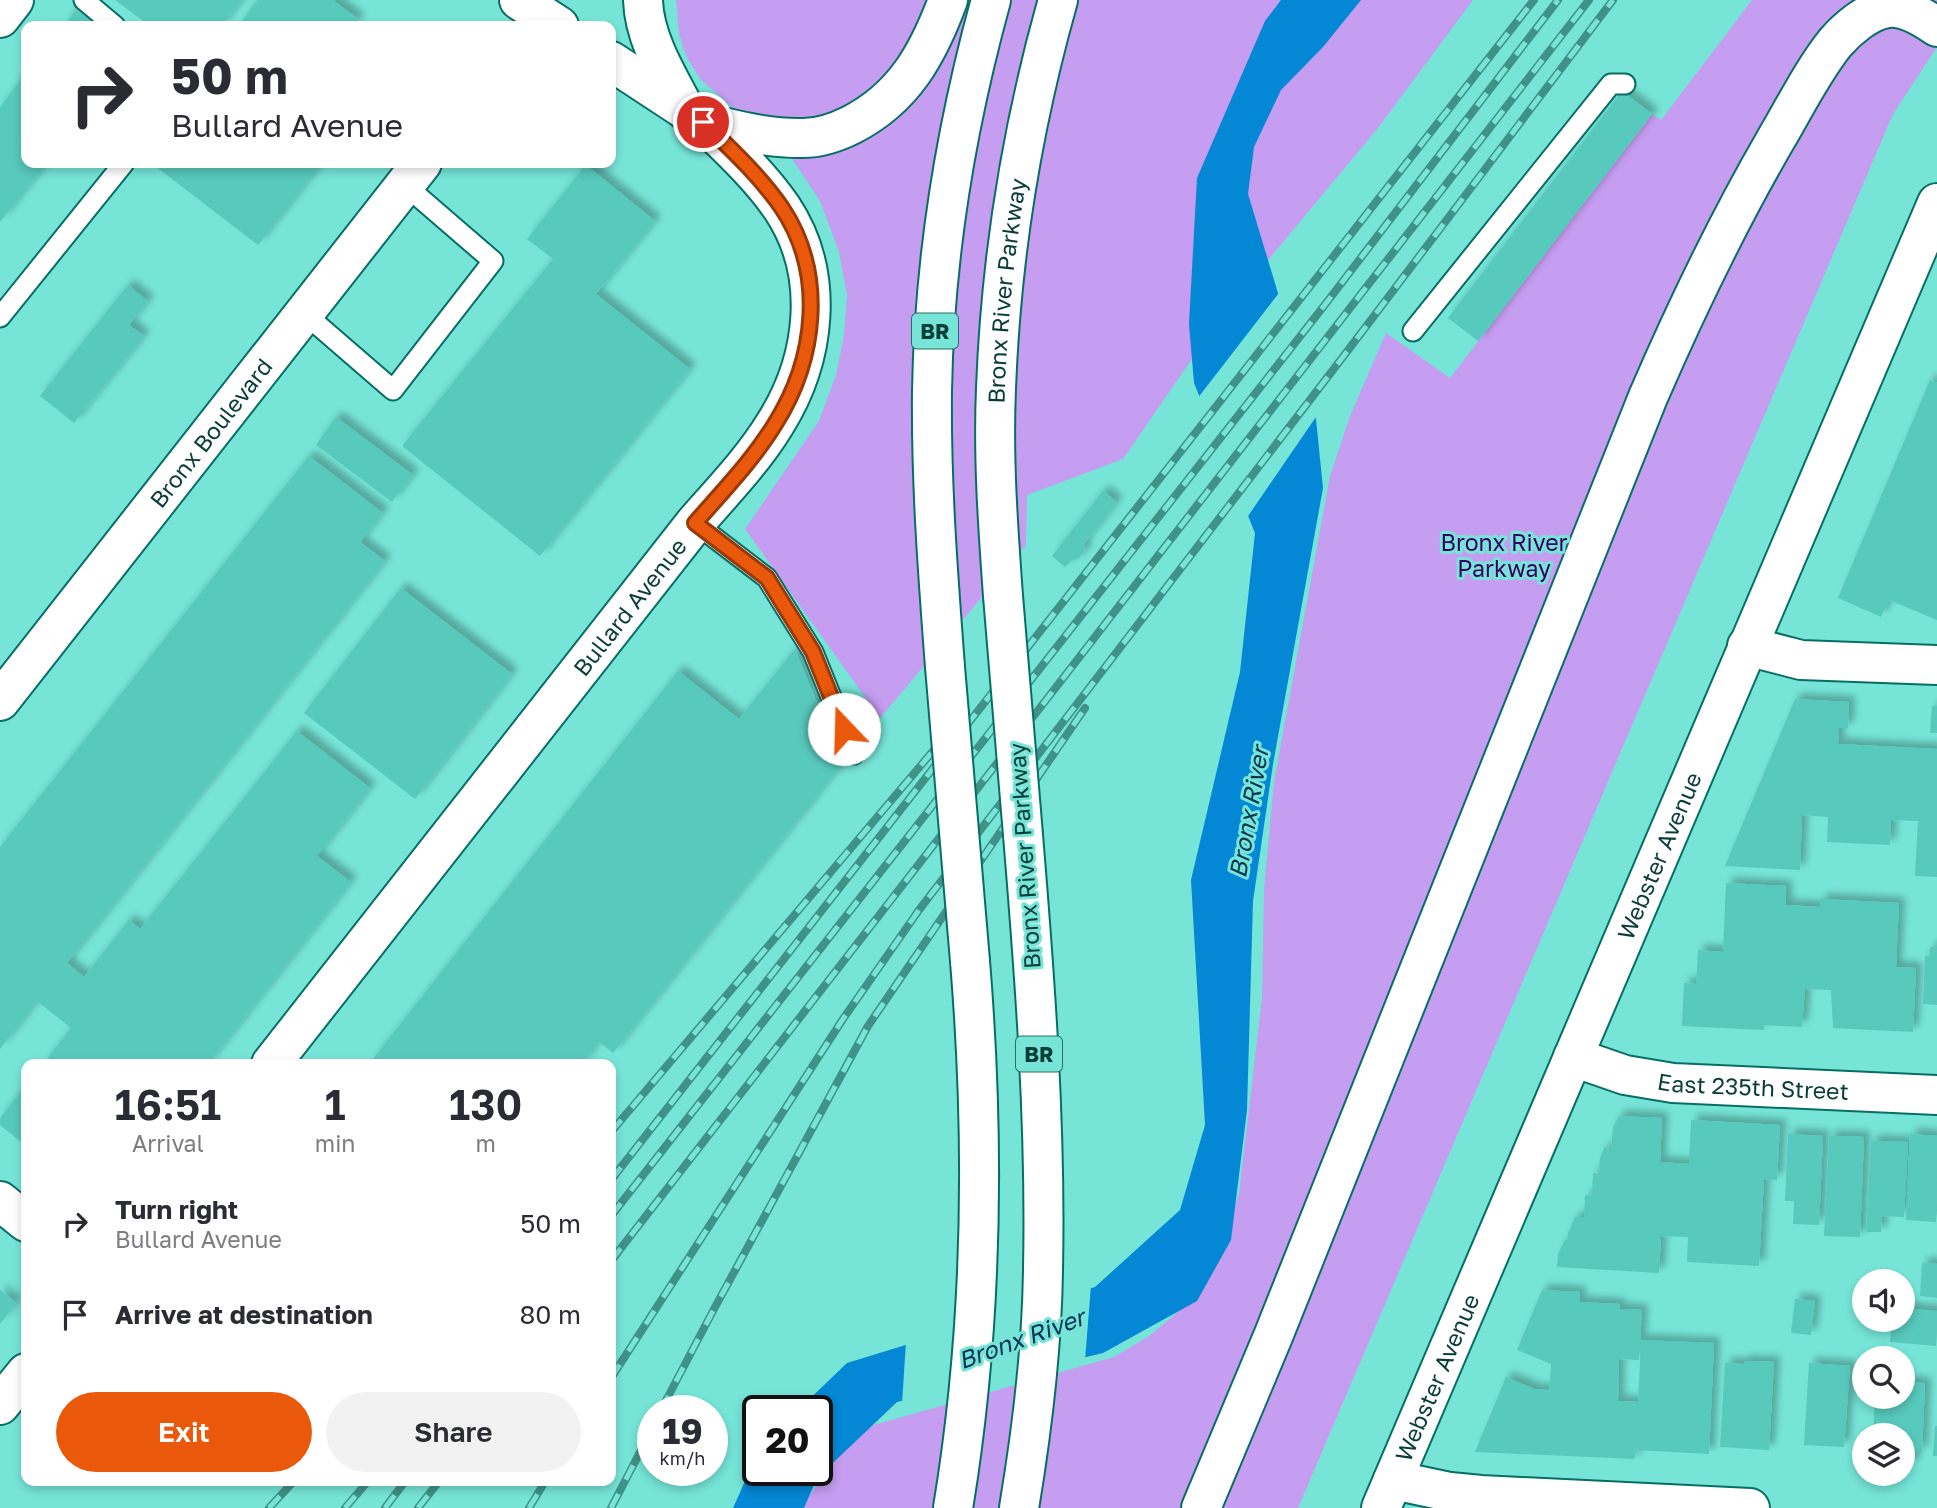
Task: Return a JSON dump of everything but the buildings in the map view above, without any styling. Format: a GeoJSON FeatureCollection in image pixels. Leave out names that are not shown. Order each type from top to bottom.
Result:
{"type":"FeatureCollection","features":[{"type":"Feature","properties":{"kind":"main road"},"geometry":{"type":"LineString","coordinates":[[0,18],[14,0]]}},
{"type":"Feature","properties":{"kind":"main road"},"geometry":{"type":"LineString","coordinates":[[643,0],[643,12],[659,61],[695,116]]}},
{"type":"Feature","properties":{"kind":"main road"},"geometry":{"type":"LineString","coordinates":[[616,64],[695,116],[744,133],[800,139],[832,134],[865,118],[898,91],[928,47],[948,0]]}},
{"type":"Feature","properties":{"kind":"main road","name":"BR"},"geometry":{"type":"LineString","coordinates":[[953,1508],[964,1433],[978,1278],[980,1146],[970,961],[945,667],[932,460],[936,316],[952,178],[965,107],[991,0]]}},
{"type":"Feature","properties":{"kind":"main road","name":"Bronx River Parkway"},"geometry":{"type":"LineString","coordinates":[[1019,1508],[1034,1407],[1043,1273],[1043,1147],[1041,1075],[1003,596],[995,456],[995,390],[1004,257],[1014,187],[1058,0]]}},
{"type":"Feature","properties":{"kind":"main road"},"geometry":{"type":"LineString","coordinates":[[1201,1508],[1279,1321],[1671,343],[1752,181],[1837,41],[1863,19],[1897,5],[1937,27]]}},
{"type":"Feature","properties":{"kind":"main road","name":"Bullard Avenue"},"geometry":{"type":"LineString","coordinates":[[275,1059],[695,523],[755,454],[776,423],[792,392],[803,362],[811,314],[812,288],[797,235],[765,186],[695,116]]}},
{"type":"Feature","properties":{"kind":"main road","name":"Bronx Boulevard"},"geometry":{"type":"LineString","coordinates":[[0,701],[413,174]]}},
{"type":"Feature","properties":{"kind":"main road","name":"Webster Avenue"},"geometry":{"type":"LineString","coordinates":[[1387,1494],[1937,203]]}},
{"type":"Feature","properties":{"kind":"main road"},"geometry":{"type":"LineString","coordinates":[[1747,646],[1801,660],[1937,666]]}},
{"type":"Feature","properties":{"kind":"main road","name":"East 235th Street"},"geometry":{"type":"LineString","coordinates":[[1573,1057],[1625,1075],[1673,1083],[1937,1095]]}},
{"type":"Feature","properties":{"kind":"main road"},"geometry":{"type":"LineString","coordinates":[[0,1201],[21,1218]]}},
{"type":"Feature","properties":{"kind":"main road"},"geometry":{"type":"LineString","coordinates":[[0,1405],[21,1379]]}},
{"type":"Feature","properties":{"kind":"main road"},"geometry":{"type":"LineString","coordinates":[[1387,1494],[1450,1492],[1604,1504],[1750,1508]]}},
{"type":"Feature","properties":{"kind":"lane"},"geometry":{"type":"LineString","coordinates":[[84,0],[109,21]]}},
{"type":"Feature","properties":{"kind":"lane"},"geometry":{"type":"LineString","coordinates":[[1413,331],[1611,84],[1625,84]]}},
{"type":"Feature","properties":{"kind":"lane"},"geometry":{"type":"LineString","coordinates":[[0,317],[120,168]]}},
{"type":"Feature","properties":{"kind":"lane"},"geometry":{"type":"LineString","coordinates":[[304,313],[393,390],[493,261],[413,174]]}},
{"type":"Feature","properties":{"kind":"lane"},"geometry":{"type":"LineString","coordinates":[[695,523],[767,578],[813,652],[854,754]]}},
{"type":"Feature","properties":{"kind":"green space"},"geometry":{"type":"Polygon","coordinates":[[[676,0],[1473,0],[1378,128],[1220,318],[1123,459],[1027,495],[1026,545],[880,718],[745,529],[819,421],[836,375],[844,335],[847,295],[839,252],[820,201],[791,157],[700,79],[686,56],[679,34],[676,0]]]}},
{"type":"Feature","properties":{"kind":"green space","name":"Bronx River Parkway"},"geometry":{"type":"Polygon","coordinates":[[[1752,0],[1937,0],[1937,47],[1893,114],[1298,1508],[803,1508],[816,1486],[833,1486],[833,1462],[856,1430],[1114,1357],[1149,1336],[1179,1311],[1205,1283],[1223,1243],[1239,1194],[1262,998],[1264,890],[1274,782],[1330,476],[1350,416],[1386,333],[1450,378],[1652,114],[1661,120],[1752,0]]]}},
{"type":"Feature","properties":{"kind":"water","name":"Bronx River"},"geometry":{"type":"Polygon","coordinates":[[[1281,0],[1361,0],[1323,47],[1281,90],[1254,147],[1248,194],[1316,419],[1323,488],[1273,764],[1253,901],[1247,1110],[1231,1240],[1197,1301],[1103,1353],[897,1402],[833,1463],[833,1395],[814,1395],[847,1363],[1095,1287],[1180,1210],[1205,1125],[1191,880],[1240,672],[1255,533],[1194,383],[1189,324],[1197,178],[1265,21],[1281,0]]]}},
{"type":"Feature","properties":{"kind":"water"},"geometry":{"type":"Polygon","coordinates":[[[743,1486],[814,1486],[804,1508],[733,1508],[743,1486]]]}},
{"type":"Feature","properties":{"kind":"pier"},"geometry":{"type":"Polygon","coordinates":[[[1282,289],[1318,414],[1246,519],[1197,399],[1282,289]]]}},
{"type":"Feature","properties":{"kind":"pier"},"geometry":{"type":"Polygon","coordinates":[[[1091,1285],[1085,1361],[902,1404],[906,1342],[1091,1285]]]}},
{"type":"Feature","properties":{"kind":"railway"},"geometry":{"type":"LineString","coordinates":[[616,1174],[1534,0]]}},
{"type":"Feature","properties":{"kind":"railway"},"geometry":{"type":"LineString","coordinates":[[616,1210],[1327,302],[1558,0]]}},
{"type":"Feature","properties":{"kind":"railway"},"geometry":{"type":"LineString","coordinates":[[616,1255],[1589,0]]}},
{"type":"Feature","properties":{"kind":"railway"},"geometry":{"type":"LineString","coordinates":[[616,1370],[843,1019],[919,910],[1613,0]]}},
{"type":"Feature","properties":{"kind":"railway"},"geometry":{"type":"LineString","coordinates":[[669,1395],[868,1026],[1085,708]]}},
{"type":"Feature","properties":{"kind":"railway"},"geometry":{"type":"LineString","coordinates":[[616,1126],[955,725]]}},
{"type":"Feature","properties":{"kind":"railway"},"geometry":{"type":"LineString","coordinates":[[611,1508],[637,1458]]}},
{"type":"Feature","properties":{"kind":"railway"},"geometry":{"type":"LineString","coordinates":[[269,1508],[289,1486]]}},
{"type":"Feature","properties":{"kind":"railway"},"geometry":{"type":"LineString","coordinates":[[345,1508],[364,1486]]}},
{"type":"Feature","properties":{"kind":"railway"},"geometry":{"type":"LineString","coordinates":[[385,1508],[402,1486]]}},
{"type":"Feature","properties":{"kind":"railway"},"geometry":{"type":"LineString","coordinates":[[418,1508],[435,1486]]}},
{"type":"Feature","properties":{"kind":"railway"},"geometry":{"type":"LineString","coordinates":[[529,1508],[542,1486]]}},
{"type":"Feature","properties":{"kind":"route"},"geometry":{"type":"LineString","coordinates":[[703,122],[765,186],[783,210],[797,235],[812,288],[808,338],[792,392],[776,423],[755,454],[695,523],[767,578],[813,652],[844,729]]}}]}
